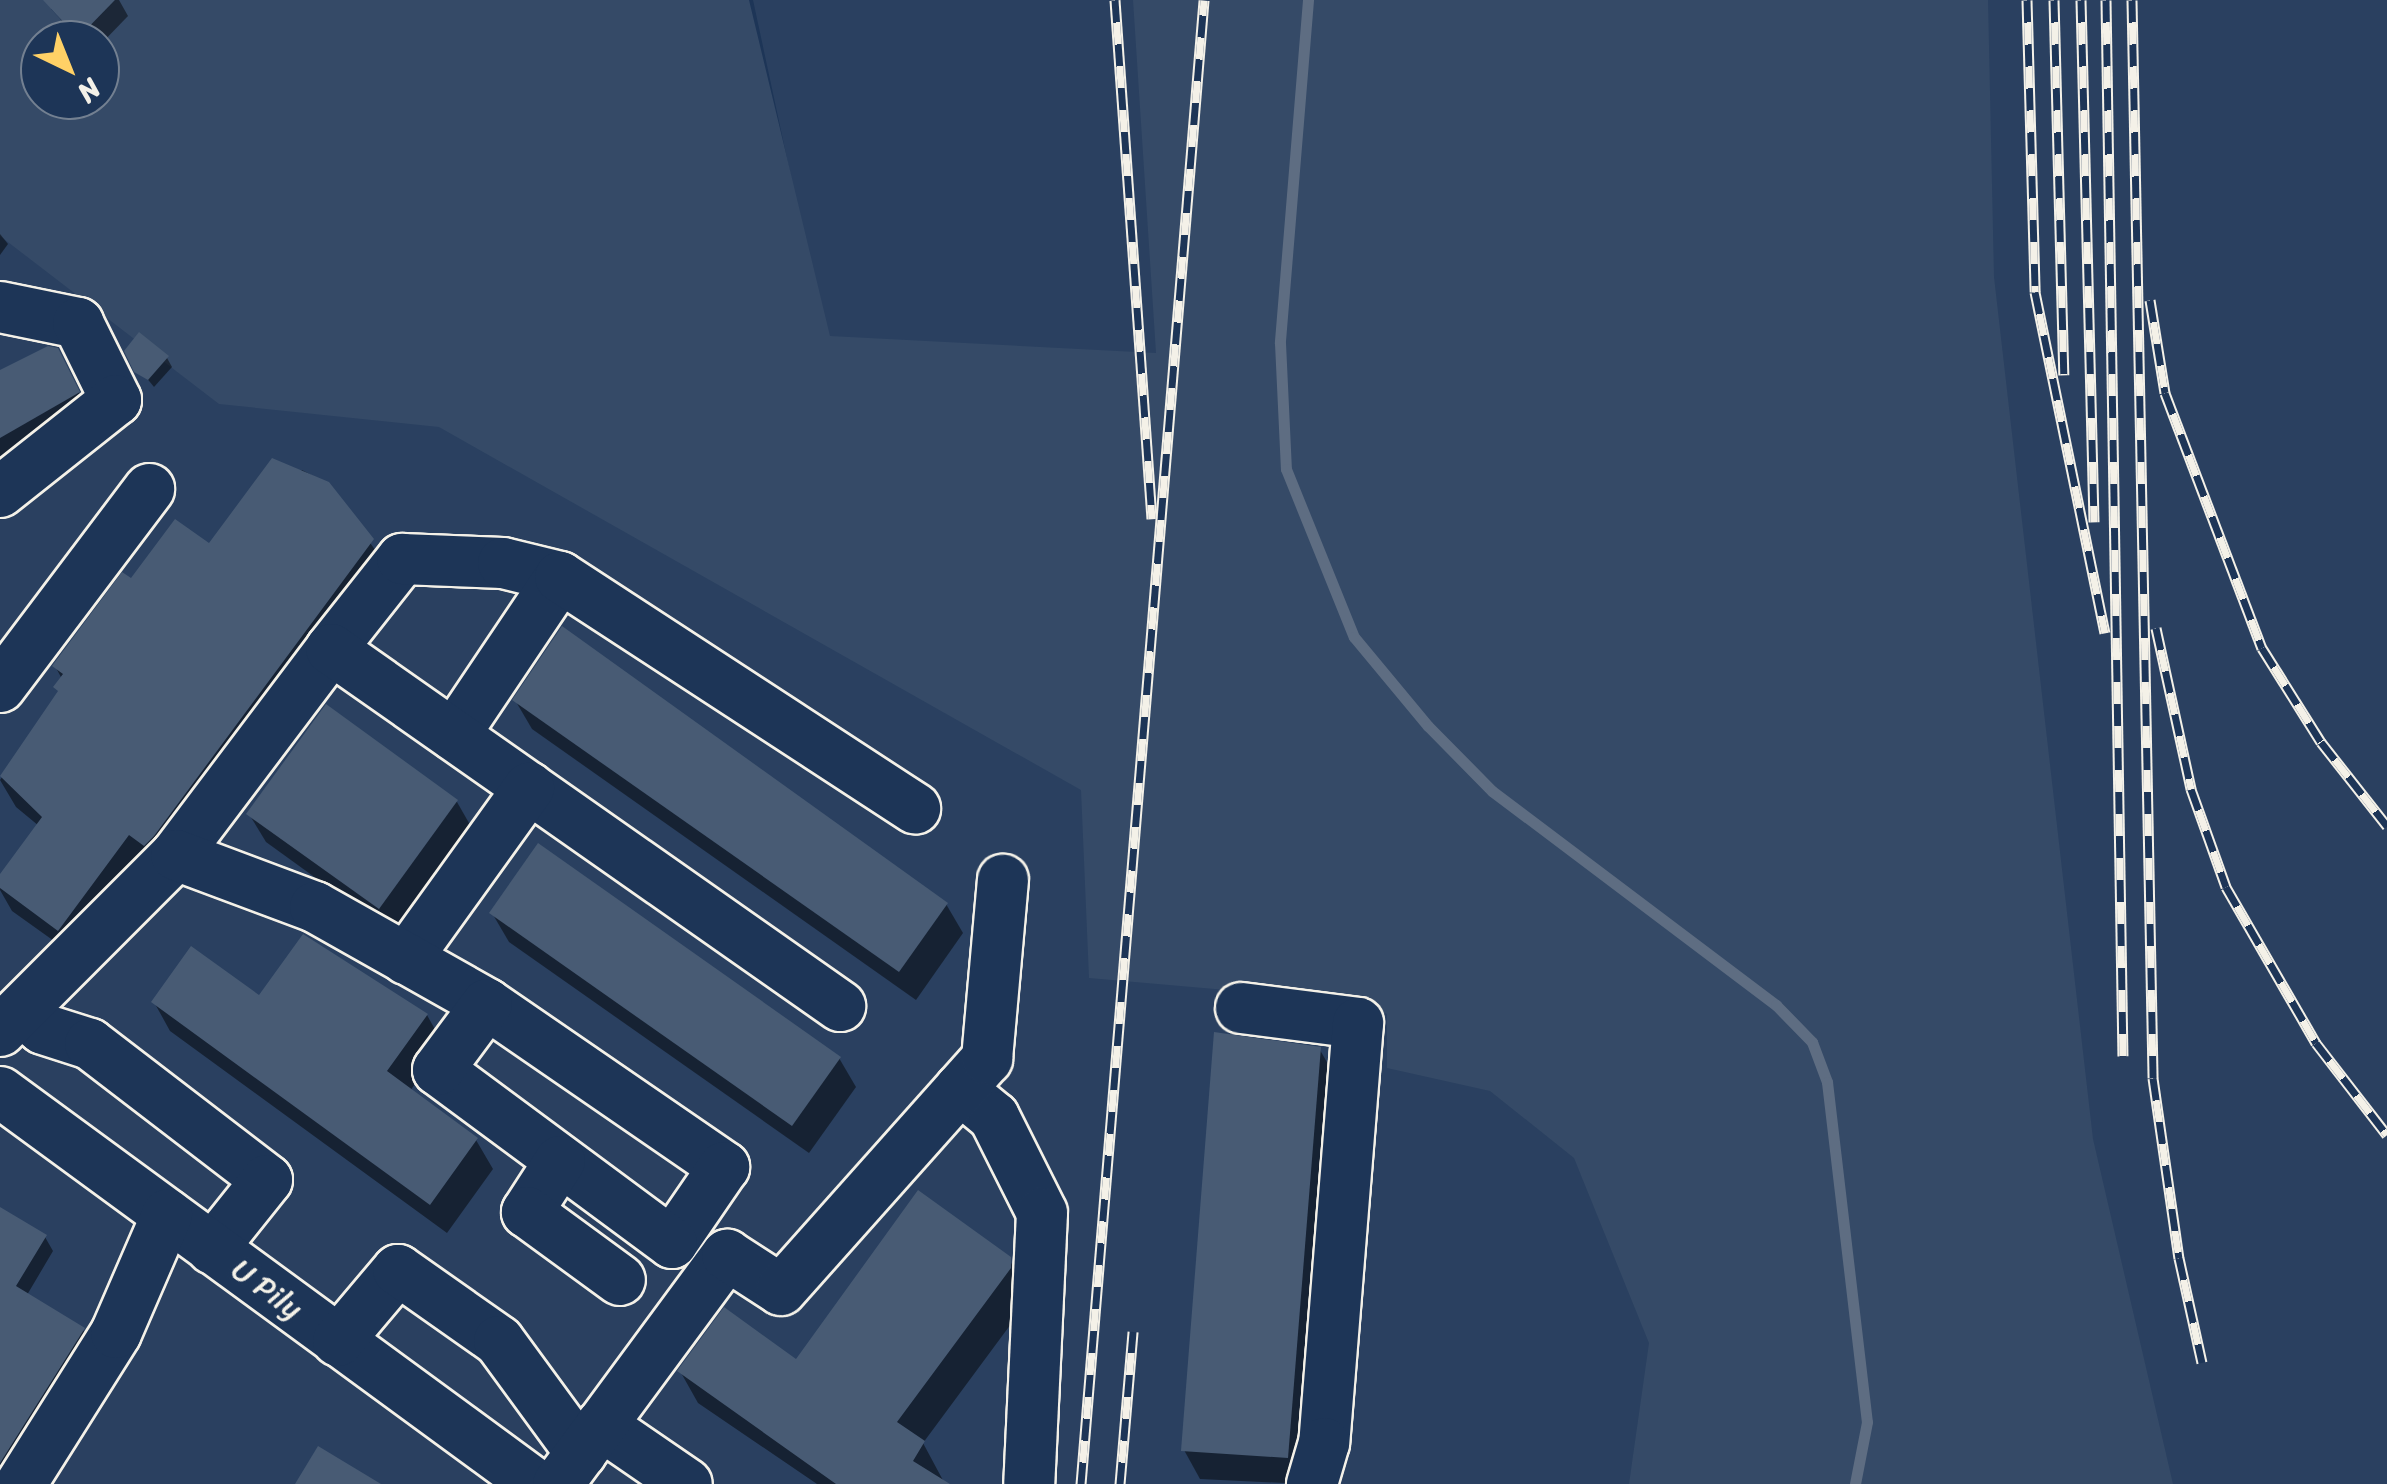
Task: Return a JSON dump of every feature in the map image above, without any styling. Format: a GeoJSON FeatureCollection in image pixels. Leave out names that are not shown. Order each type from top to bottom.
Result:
{"type":"FeatureCollection","features":[{"type":"Feature","properties":{"kind":"street"},"geometry":{"type":"LineString","coordinates":[[0,308],[78,322],[116,400],[0,492]]}},
{"type":"Feature","properties":{"kind":"street"},"geometry":{"type":"LineString","coordinates":[[0,687],[149,489]]}},
{"type":"Feature","properties":{"kind":"street"},"geometry":{"type":"LineString","coordinates":[[10,1021],[176,855],[402,559],[503,563],[560,577],[915,808]]}},
{"type":"Feature","properties":{"kind":"street"},"geometry":{"type":"LineString","coordinates":[[454,735],[560,577]]}},
{"type":"Feature","properties":{"kind":"street"},"geometry":{"type":"LineString","coordinates":[[331,649],[840,1006]]}},
{"type":"Feature","properties":{"kind":"street"},"geometry":{"type":"LineString","coordinates":[[406,959],[529,788]]}},
{"type":"Feature","properties":{"kind":"street"},"geometry":{"type":"LineString","coordinates":[[176,855],[315,907],[486,1004],[724,1167],[672,1243],[438,1070],[486,1004]]}},
{"type":"Feature","properties":{"kind":"street"},"geometry":{"type":"LineString","coordinates":[[580,1454],[726,1254],[781,1290],[988,1059],[1003,880]]}},
{"type":"Feature","properties":{"kind":"street"},"geometry":{"type":"LineString","coordinates":[[1241,1008],[1358,1023],[1324,1443],[1312,1484]]}},
{"type":"Feature","properties":{"kind":"street"},"geometry":{"type":"LineString","coordinates":[[10,1021],[90,1044],[266,1180],[212,1249]]}},
{"type":"Feature","properties":{"kind":"street"},"geometry":{"type":"LineString","coordinates":[[960,1090],[994,1118],[1042,1214],[1029,1484]]}},
{"type":"Feature","properties":{"kind":"street","name":"U Pily"},"geometry":{"type":"LineString","coordinates":[[0,1092],[534,1484]]}},
{"type":"Feature","properties":{"kind":"street"},"geometry":{"type":"LineString","coordinates":[[560,1162],[527,1212],[620,1280]]}},
{"type":"Feature","properties":{"kind":"street"},"geometry":{"type":"LineString","coordinates":[[21,1484],[116,1334],[166,1215]]}},
{"type":"Feature","properties":{"kind":"street"},"geometry":{"type":"LineString","coordinates":[[338,1341],[398,1270],[499,1342],[580,1454],[687,1484]]}},
{"type":"Feature","properties":{"kind":"shaded area"},"geometry":{"type":"Polygon","coordinates":[[[0,0],[58,0],[51,9],[61,20],[20,20],[20,120],[120,120],[120,20],[96,20],[115,0],[749,0],[830,336],[1156,353],[1133,0],[1988,0],[1994,277],[2093,1139],[2173,1484],[1629,1484],[1649,1343],[1574,1158],[1490,1091],[1387,1068],[1387,1014],[1364,1002],[1089,978],[1081,790],[439,427],[219,404],[0,236],[0,0]]]}},
{"type":"Feature","properties":{"kind":"shaded area"},"geometry":{"type":"Polygon","coordinates":[[[753,0],[2387,0],[2387,1484],[0,1484],[0,176],[815,289],[753,0]]]}},
{"type":"Feature","properties":{"kind":"building"},"geometry":{"type":"Polygon","coordinates":[[[43,0],[115,0],[96,20],[61,20],[43,0]]]}},
{"type":"Feature","properties":{"kind":"building"},"geometry":{"type":"Polygon","coordinates":[[[139,332],[169,356],[148,380],[134,372],[124,351],[139,332]]]}},
{"type":"Feature","properties":{"kind":"building"},"geometry":{"type":"Polygon","coordinates":[[[48,346],[58,348],[80,392],[0,438],[0,370],[48,346]]]}},
{"type":"Feature","properties":{"kind":"building"},"geometry":{"type":"Polygon","coordinates":[[[272,458],[329,482],[374,539],[154,836],[144,846],[129,835],[58,931],[0,888],[0,874],[42,817],[0,776],[58,691],[53,687],[63,674],[52,666],[122,572],[131,578],[175,519],[209,543],[272,458]]]}},
{"type":"Feature","properties":{"kind":"building"},"geometry":{"type":"Polygon","coordinates":[[[562,626],[948,903],[899,972],[512,700],[562,626]]]}},
{"type":"Feature","properties":{"kind":"building"},"geometry":{"type":"Polygon","coordinates":[[[326,704],[458,800],[379,909],[246,814],[326,704]]]}},
{"type":"Feature","properties":{"kind":"building"},"geometry":{"type":"Polygon","coordinates":[[[538,843],[841,1057],[792,1126],[489,913],[538,843]]]}},
{"type":"Feature","properties":{"kind":"building"},"geometry":{"type":"Polygon","coordinates":[[[303,934],[428,1014],[387,1071],[478,1138],[430,1205],[151,1002],[191,946],[259,995],[303,934]]]}},
{"type":"Feature","properties":{"kind":"building"},"geometry":{"type":"Polygon","coordinates":[[[1214,1032],[1321,1047],[1288,1458],[1181,1451],[1214,1032]]]}},
{"type":"Feature","properties":{"kind":"building"},"geometry":{"type":"Polygon","coordinates":[[[918,1190],[1011,1257],[1011,1268],[897,1422],[925,1441],[913,1461],[950,1484],[836,1484],[677,1371],[724,1307],[796,1359],[918,1190]]]}},
{"type":"Feature","properties":{"kind":"building"},"geometry":{"type":"Polygon","coordinates":[[[0,1207],[47,1235],[16,1286],[85,1328],[0,1463],[0,1207]]]}},
{"type":"Feature","properties":{"kind":"building"},"geometry":{"type":"Polygon","coordinates":[[[318,1446],[381,1484],[295,1484],[318,1446]]]}},
{"type":"Feature","properties":{"kind":"waterway"},"geometry":{"type":"LineString","coordinates":[[1308,0],[1280,343],[1286,469],[1354,637],[1428,726],[1492,791],[1776,1005],[1812,1042],[1827,1082],[1867,1422],[1855,1484]]}},
{"type":"Feature","properties":{"kind":"railway"},"geometry":{"type":"LineString","coordinates":[[1115,0],[1152,519]]}},
{"type":"Feature","properties":{"kind":"railway"},"geometry":{"type":"LineString","coordinates":[[1081,1484],[1204,0]]}},
{"type":"Feature","properties":{"kind":"railway"},"geometry":{"type":"LineString","coordinates":[[2027,0],[2035,292],[2105,633]]}},
{"type":"Feature","properties":{"kind":"railway"},"geometry":{"type":"LineString","coordinates":[[2054,0],[2064,375]]}},
{"type":"Feature","properties":{"kind":"railway"},"geometry":{"type":"LineString","coordinates":[[2081,0],[2094,522]]}},
{"type":"Feature","properties":{"kind":"railway"},"geometry":{"type":"LineString","coordinates":[[2106,0],[2123,1056]]}},
{"type":"Feature","properties":{"kind":"railway"},"geometry":{"type":"LineString","coordinates":[[2132,0],[2153,1078],[2179,1258],[2202,1363]]}},
{"type":"Feature","properties":{"kind":"railway"},"geometry":{"type":"LineString","coordinates":[[2150,300],[2165,393],[2262,648],[2321,742],[2387,826]]}},
{"type":"Feature","properties":{"kind":"railway"},"geometry":{"type":"LineString","coordinates":[[2156,628],[2191,789],[2226,887],[2316,1043],[2387,1135]]}},
{"type":"Feature","properties":{"kind":"railway"},"geometry":{"type":"LineString","coordinates":[[1120,1484],[1133,1332]]}}]}
